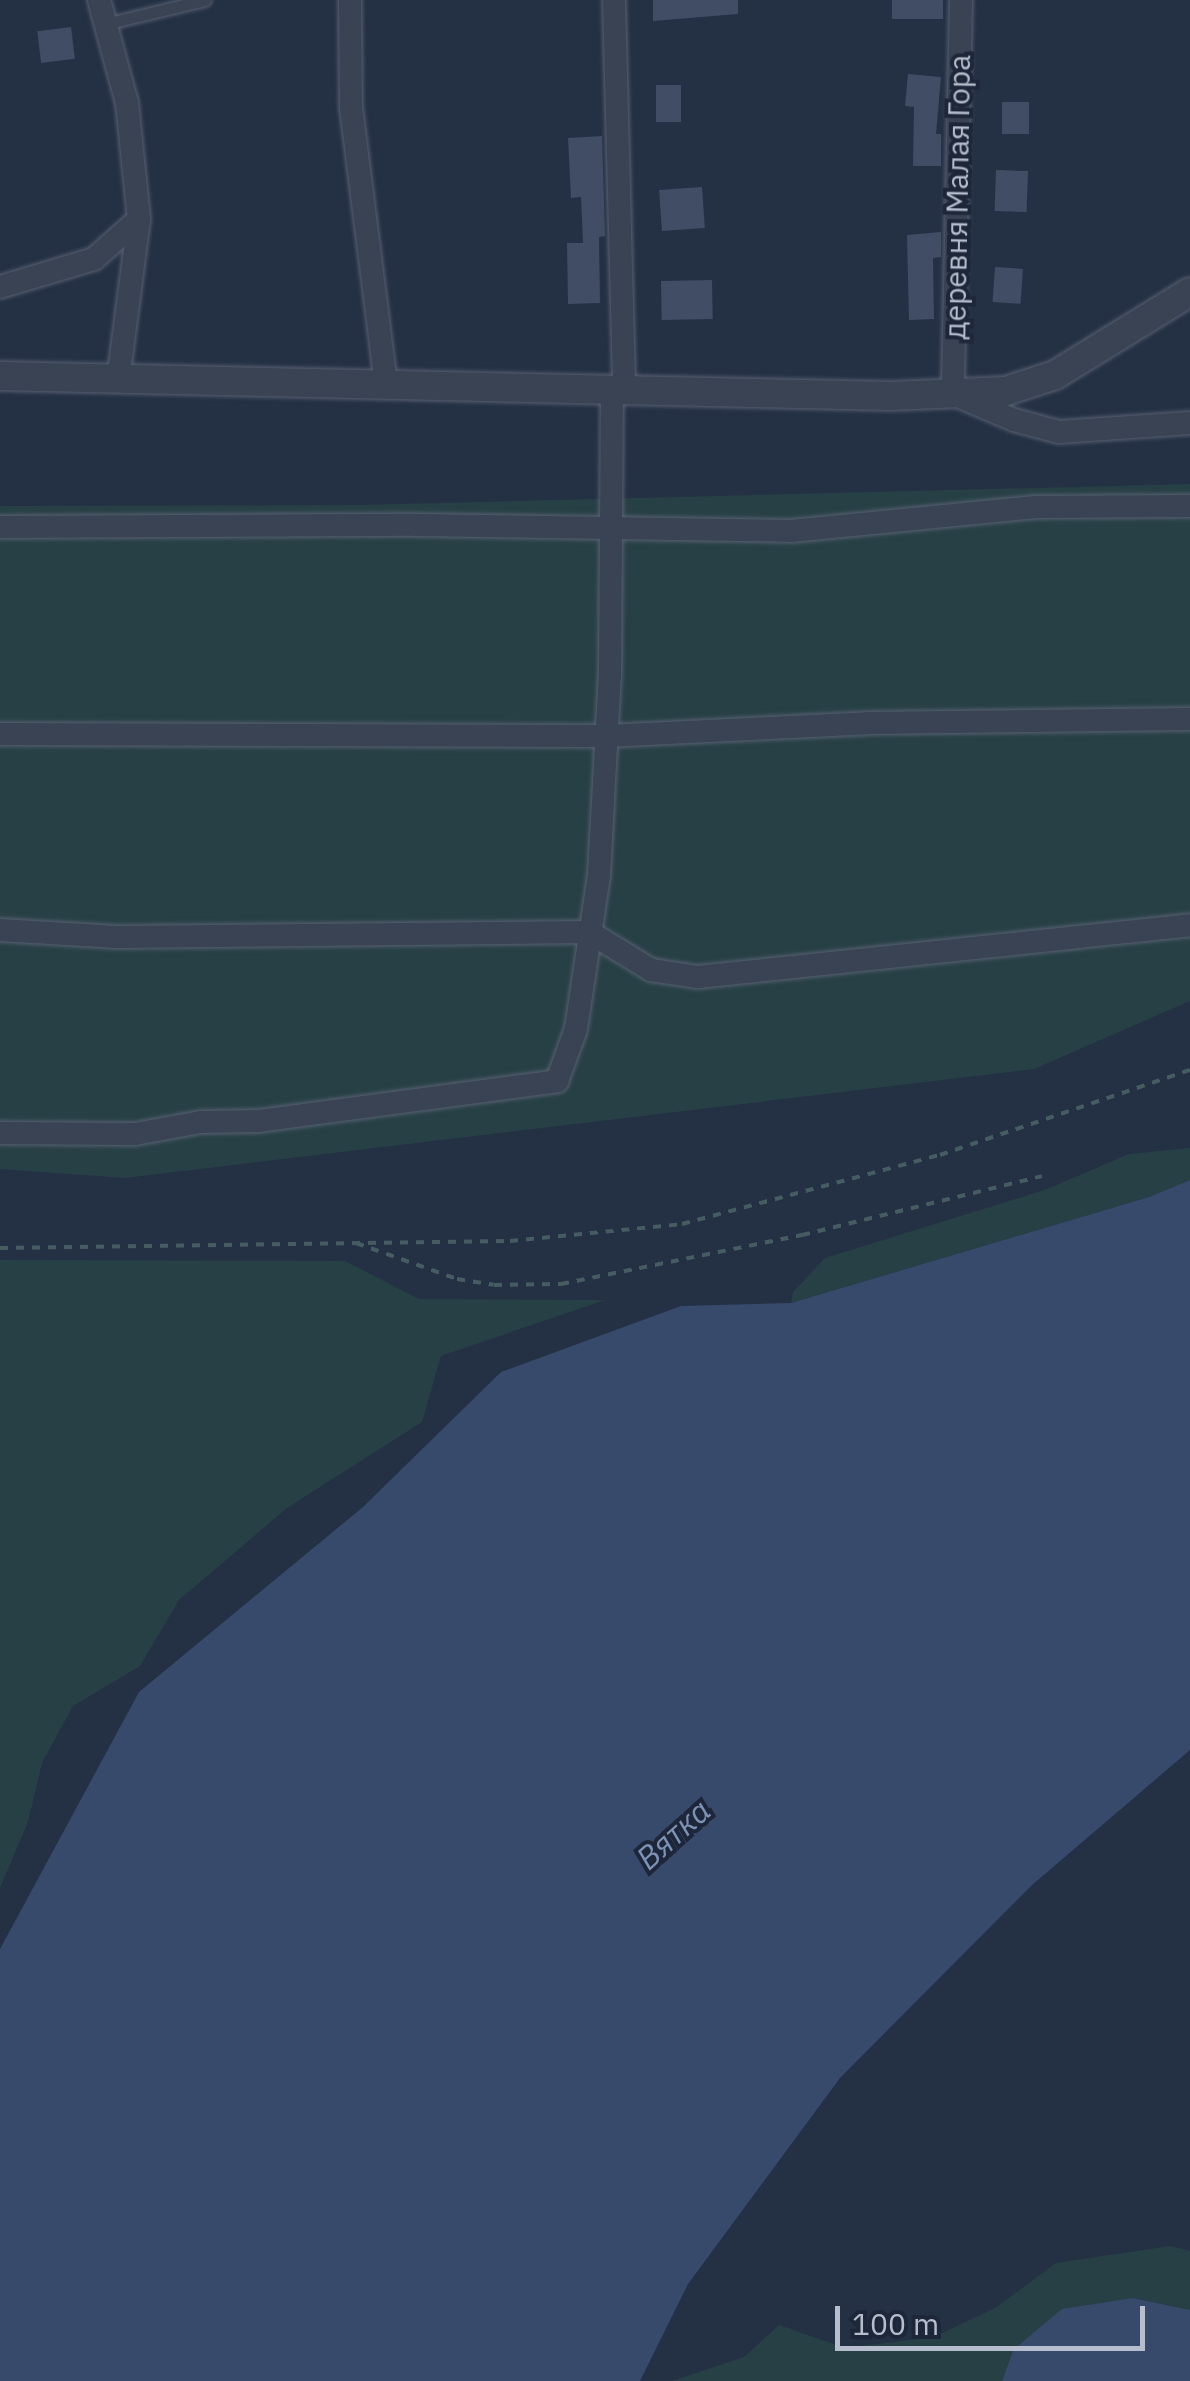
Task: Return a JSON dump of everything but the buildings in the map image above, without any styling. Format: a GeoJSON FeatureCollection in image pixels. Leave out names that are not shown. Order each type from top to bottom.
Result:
{"type":"FeatureCollection","features":[{"type":"Feature","properties":{"kind":"street"},"geometry":{"type":"LineString","coordinates":[[99,0],[127,103],[139,219],[118,380]]}},
{"type":"Feature","properties":{"kind":"street"},"geometry":{"type":"LineString","coordinates":[[350,0],[351,107],[386,384]]}},
{"type":"Feature","properties":{"kind":"street"},"geometry":{"type":"LineString","coordinates":[[0,1133],[135,1134],[201,1122],[259,1121],[557,1082],[576,1029],[599,874],[618,388],[614,0]]}},
{"type":"Feature","properties":{"kind":"street","name":"деревня Малая Гора"},"geometry":{"type":"LineString","coordinates":[[953,394],[962,0]]}},
{"type":"Feature","properties":{"kind":"street"},"geometry":{"type":"LineString","coordinates":[[0,287],[94,259],[139,219]]}},
{"type":"Feature","properties":{"kind":"street"},"geometry":{"type":"LineString","coordinates":[[0,376],[953,394],[1006,391],[1055,375],[1190,292]]}},
{"type":"Feature","properties":{"kind":"street"},"geometry":{"type":"LineString","coordinates":[[953,394],[1014,420],[1059,432],[1190,423]]}},
{"type":"Feature","properties":{"kind":"street"},"geometry":{"type":"LineString","coordinates":[[0,527],[611,527],[791,531],[1036,507],[1190,506]]}},
{"type":"Feature","properties":{"kind":"street"},"geometry":{"type":"LineString","coordinates":[[0,734],[606,736],[868,723],[1190,719]]}},
{"type":"Feature","properties":{"kind":"street"},"geometry":{"type":"LineString","coordinates":[[0,930],[117,938],[588,932],[651,970],[698,977],[1190,925]]}},
{"type":"Feature","properties":{"kind":"lane"},"geometry":{"type":"LineString","coordinates":[[105,24],[206,0]]}},
{"type":"Feature","properties":{"kind":"path"},"geometry":{"type":"LineString","coordinates":[[0,1248],[510,1242],[682,1224],[940,1154],[1190,1070]]}},
{"type":"Feature","properties":{"kind":"path"},"geometry":{"type":"LineString","coordinates":[[352,1242],[457,1279],[494,1285],[562,1284],[802,1234],[1042,1176]]}},
{"type":"Feature","properties":{"kind":"green space"},"geometry":{"type":"Polygon","coordinates":[[[1190,484],[1190,1001],[1034,1069],[125,1178],[0,1169],[0,506],[358,505],[1190,484]]]}},
{"type":"Feature","properties":{"kind":"green space"},"geometry":{"type":"Polygon","coordinates":[[[1190,1148],[1190,1180],[1149,1197],[791,1303],[793,1292],[825,1258],[1045,1190],[1129,1154],[1190,1148]]]}},
{"type":"Feature","properties":{"kind":"green space"},"geometry":{"type":"Polygon","coordinates":[[[0,1260],[345,1261],[419,1299],[605,1300],[441,1356],[422,1422],[287,1508],[179,1600],[140,1666],[73,1706],[42,1763],[28,1822],[0,1888],[0,1260]]]}},
{"type":"Feature","properties":{"kind":"green space"},"geometry":{"type":"Polygon","coordinates":[[[1170,2246],[1190,2251],[1190,2310],[1133,2298],[1013,2349],[1002,2381],[672,2381],[744,2357],[779,2325],[845,2348],[934,2337],[995,2308],[1056,2263],[1170,2246]]]}},
{"type":"Feature","properties":{"kind":"water","name":"Вятка"},"geometry":{"type":"Polygon","coordinates":[[[1190,1180],[1190,1750],[1032,1885],[840,2078],[688,2284],[640,2381],[0,2381],[0,1949],[139,1692],[363,1507],[501,1372],[681,1306],[791,1303],[1149,1197],[1190,1180]]]}},
{"type":"Feature","properties":{"kind":"water"},"geometry":{"type":"Polygon","coordinates":[[[1133,2298],[1190,2310],[1190,2381],[1002,2381],[1013,2350],[1062,2309],[1133,2298]]]}}]}
